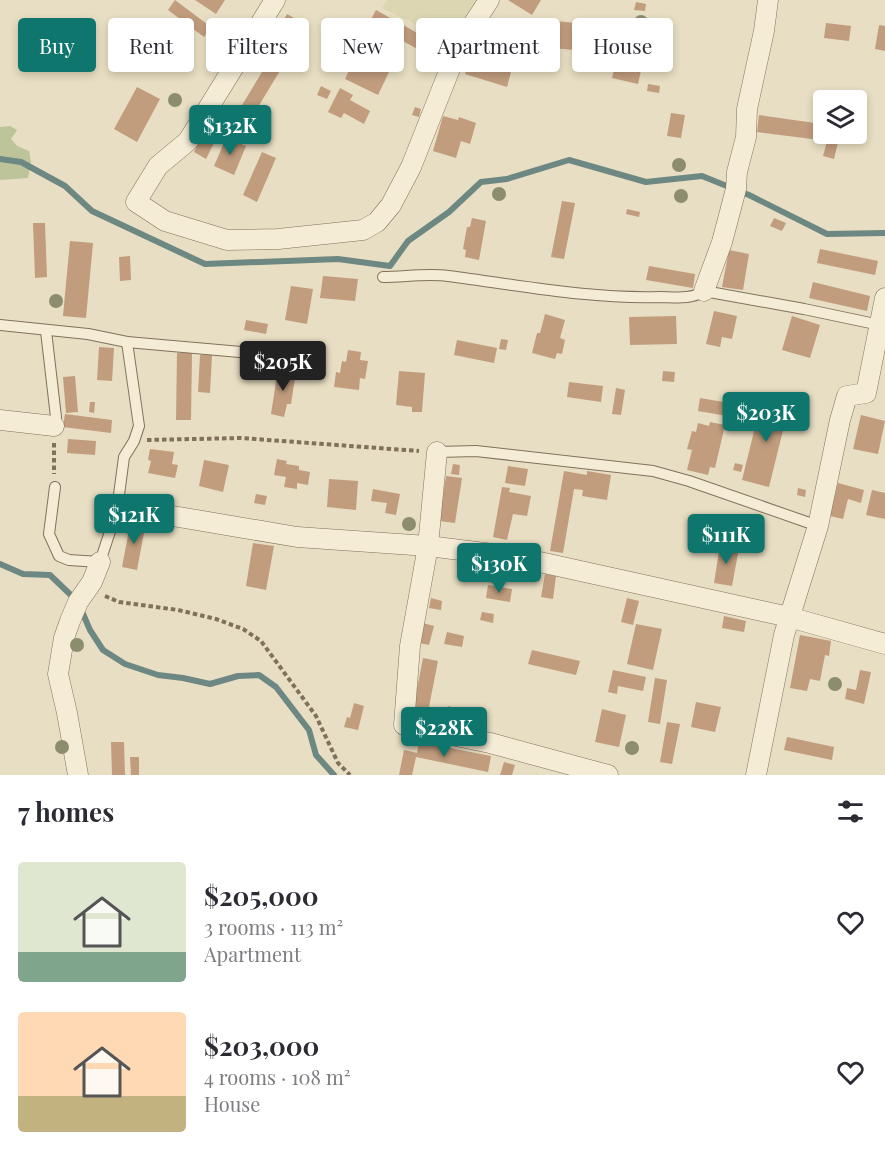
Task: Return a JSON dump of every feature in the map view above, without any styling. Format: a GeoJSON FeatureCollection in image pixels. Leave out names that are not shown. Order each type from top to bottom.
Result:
{"type":"FeatureCollection","features":[{"type":"Feature","properties":{"kind":"street"},"geometry":{"type":"LineString","coordinates":[[275,0],[188,141],[158,166],[136,202],[165,222],[227,240],[278,239],[363,230],[377,222],[391,205],[411,167],[459,46],[489,0]]}},
{"type":"Feature","properties":{"kind":"street"},"geometry":{"type":"LineString","coordinates":[[704,291],[722,242],[736,189],[737,172],[746,137],[747,109],[764,31],[768,0]]}},
{"type":"Feature","properties":{"kind":"street"},"geometry":{"type":"LineString","coordinates":[[756,775],[784,635],[818,526],[847,396],[876,395],[880,325],[885,298]]}},
{"type":"Feature","properties":{"kind":"street"},"geometry":{"type":"LineString","coordinates":[[0,420],[54,426]]}},
{"type":"Feature","properties":{"kind":"street"},"geometry":{"type":"LineString","coordinates":[[437,452],[428,546],[410,646],[404,725],[490,743],[608,775]]}},
{"type":"Feature","properties":{"kind":"street"},"geometry":{"type":"LineString","coordinates":[[117,510],[155,513],[297,537],[428,546],[516,557],[789,617],[885,644]]}},
{"type":"Feature","properties":{"kind":"street"},"geometry":{"type":"LineString","coordinates":[[78,775],[58,674],[64,638],[70,621],[78,602],[92,582],[100,562]]}},
{"type":"Feature","properties":{"kind":"lane"},"geometry":{"type":"LineString","coordinates":[[383,278],[445,275],[534,289],[624,298],[686,297],[697,296],[704,291],[880,325]]}},
{"type":"Feature","properties":{"kind":"lane"},"geometry":{"type":"LineString","coordinates":[[0,325],[88,334],[127,342],[286,356]]}},
{"type":"Feature","properties":{"kind":"lane"},"geometry":{"type":"LineString","coordinates":[[46,331],[56,417],[54,426]]}},
{"type":"Feature","properties":{"kind":"lane"},"geometry":{"type":"LineString","coordinates":[[54,487],[50,534],[59,556],[69,560],[100,562],[117,510],[124,457],[134,441],[139,426],[127,342]]}},
{"type":"Feature","properties":{"kind":"lane"},"geometry":{"type":"LineString","coordinates":[[437,452],[476,451],[653,471],[689,481],[818,526]]}},
{"type":"Feature","properties":{"kind":"path"},"geometry":{"type":"LineString","coordinates":[[54,426],[54,487]]}},
{"type":"Feature","properties":{"kind":"path"},"geometry":{"type":"LineString","coordinates":[[134,441],[241,438],[437,452]]}},
{"type":"Feature","properties":{"kind":"path"},"geometry":{"type":"LineString","coordinates":[[92,582],[102,594],[119,602],[178,610],[216,619],[243,629],[261,641],[316,716],[338,763],[350,775]]}},
{"type":"Feature","properties":{"kind":"shaded area"},"geometry":{"type":"Polygon","coordinates":[[[387,0],[481,0],[470,18],[416,18],[416,24],[382,8],[387,0]]]}},
{"type":"Feature","properties":{"kind":"green space"},"geometry":{"type":"Polygon","coordinates":[[[10,126],[17,130],[11,139],[17,146],[29,151],[31,162],[28,178],[0,180],[0,127],[10,126]]]}},
{"type":"Feature","properties":{"kind":"building"},"geometry":{"type":"Polygon","coordinates":[[[175,0],[206,23],[206,34],[204,37],[194,30],[194,18],[179,18],[168,10],[175,0]]]}},
{"type":"Feature","properties":{"kind":"building"},"geometry":{"type":"Polygon","coordinates":[[[195,0],[225,0],[216,14],[195,0]]]}},
{"type":"Feature","properties":{"kind":"building"},"geometry":{"type":"Polygon","coordinates":[[[508,0],[541,0],[532,15],[508,0]]]}},
{"type":"Feature","properties":{"kind":"building"},"geometry":{"type":"Polygon","coordinates":[[[636,2],[646,4],[645,11],[634,10],[636,2]]]}},
{"type":"Feature","properties":{"kind":"building"},"geometry":{"type":"Polygon","coordinates":[[[376,10],[390,18],[372,18],[376,10]]]}},
{"type":"Feature","properties":{"kind":"building"},"geometry":{"type":"Polygon","coordinates":[[[560,21],[572,23],[572,50],[560,49],[560,21]]]}},
{"type":"Feature","properties":{"kind":"building"},"geometry":{"type":"Polygon","coordinates":[[[826,23],[851,26],[849,41],[824,38],[826,23]]]}},
{"type":"Feature","properties":{"kind":"building"},"geometry":{"type":"Polygon","coordinates":[[[879,25],[885,26],[885,51],[875,49],[879,25]]]}},
{"type":"Feature","properties":{"kind":"building"},"geometry":{"type":"Polygon","coordinates":[[[404,26],[416,32],[416,48],[404,42],[404,26]]]}},
{"type":"Feature","properties":{"kind":"building"},"geometry":{"type":"Polygon","coordinates":[[[262,72],[279,72],[249,122],[236,115],[262,72]]]}},
{"type":"Feature","properties":{"kind":"building"},"geometry":{"type":"Polygon","coordinates":[[[348,72],[389,72],[378,95],[345,79],[348,72]]]}},
{"type":"Feature","properties":{"kind":"building"},"geometry":{"type":"Polygon","coordinates":[[[466,72],[511,72],[507,87],[465,74],[466,72]]]}},
{"type":"Feature","properties":{"kind":"building"},"geometry":{"type":"Polygon","coordinates":[[[613,72],[641,72],[638,84],[612,78],[613,72]]]}},
{"type":"Feature","properties":{"kind":"building"},"geometry":{"type":"Polygon","coordinates":[[[648,84],[660,86],[659,93],[647,91],[648,84]]]}},
{"type":"Feature","properties":{"kind":"building"},"geometry":{"type":"Polygon","coordinates":[[[321,86],[331,91],[327,99],[317,95],[321,86]]]}},
{"type":"Feature","properties":{"kind":"building"},"geometry":{"type":"Polygon","coordinates":[[[137,87],[160,99],[137,142],[114,129],[137,87]]]}},
{"type":"Feature","properties":{"kind":"building"},"geometry":{"type":"Polygon","coordinates":[[[340,88],[353,95],[350,100],[370,111],[364,124],[344,113],[341,118],[328,112],[340,88]]]}},
{"type":"Feature","properties":{"kind":"building"},"geometry":{"type":"Polygon","coordinates":[[[415,107],[421,109],[419,117],[412,115],[415,107]]]}},
{"type":"Feature","properties":{"kind":"building"},"geometry":{"type":"Polygon","coordinates":[[[671,113],[685,115],[681,138],[667,136],[671,113]]]}},
{"type":"Feature","properties":{"kind":"building"},"geometry":{"type":"Polygon","coordinates":[[[759,115],[813,123],[813,139],[757,132],[759,115]]]}},
{"type":"Feature","properties":{"kind":"building"},"geometry":{"type":"Polygon","coordinates":[[[443,116],[458,120],[459,117],[476,123],[470,144],[461,141],[456,158],[433,151],[443,116]]]}},
{"type":"Feature","properties":{"kind":"building"},"geometry":{"type":"Polygon","coordinates":[[[207,127],[219,133],[206,159],[194,152],[207,127]]]}},
{"type":"Feature","properties":{"kind":"building"},"geometry":{"type":"Polygon","coordinates":[[[226,138],[246,146],[234,175],[214,166],[226,138]]]}},
{"type":"Feature","properties":{"kind":"building"},"geometry":{"type":"Polygon","coordinates":[[[826,144],[838,144],[834,159],[823,156],[826,144]]]}},
{"type":"Feature","properties":{"kind":"building"},"geometry":{"type":"Polygon","coordinates":[[[262,152],[276,158],[257,202],[243,195],[262,152]]]}},
{"type":"Feature","properties":{"kind":"building"},"geometry":{"type":"Polygon","coordinates":[[[562,201],[575,203],[564,259],[551,257],[562,201]]]}},
{"type":"Feature","properties":{"kind":"building"},"geometry":{"type":"Polygon","coordinates":[[[627,209],[640,212],[639,217],[626,214],[627,209]]]}},
{"type":"Feature","properties":{"kind":"building"},"geometry":{"type":"Polygon","coordinates":[[[472,218],[486,221],[479,260],[465,257],[466,250],[463,249],[467,227],[470,227],[472,218]]]}},
{"type":"Feature","properties":{"kind":"building"},"geometry":{"type":"Polygon","coordinates":[[[774,218],[786,223],[782,231],[770,226],[774,218]]]}},
{"type":"Feature","properties":{"kind":"building"},"geometry":{"type":"Polygon","coordinates":[[[33,223],[45,223],[47,277],[35,278],[33,223]]]}},
{"type":"Feature","properties":{"kind":"building"},"geometry":{"type":"Polygon","coordinates":[[[70,241],[93,243],[86,318],[63,316],[70,241]]]}},
{"type":"Feature","properties":{"kind":"building"},"geometry":{"type":"Polygon","coordinates":[[[820,249],[878,261],[875,275],[817,263],[820,249]]]}},
{"type":"Feature","properties":{"kind":"building"},"geometry":{"type":"Polygon","coordinates":[[[729,250],[749,254],[743,290],[722,287],[729,250]]]}},
{"type":"Feature","properties":{"kind":"building"},"geometry":{"type":"Polygon","coordinates":[[[130,256],[131,280],[120,281],[119,257],[130,256]]]}},
{"type":"Feature","properties":{"kind":"building"},"geometry":{"type":"Polygon","coordinates":[[[649,266],[695,274],[693,288],[646,280],[649,266]]]}},
{"type":"Feature","properties":{"kind":"building"},"geometry":{"type":"Polygon","coordinates":[[[323,276],[358,279],[355,301],[320,298],[323,276]]]}},
{"type":"Feature","properties":{"kind":"building"},"geometry":{"type":"Polygon","coordinates":[[[813,282],[870,296],[867,311],[809,298],[813,282]]]}},
{"type":"Feature","properties":{"kind":"building"},"geometry":{"type":"Polygon","coordinates":[[[291,286],[313,289],[307,324],[285,320],[291,286]]]}},
{"type":"Feature","properties":{"kind":"building"},"geometry":{"type":"Polygon","coordinates":[[[714,311],[737,316],[732,339],[722,337],[720,347],[706,344],[714,311]]]}},
{"type":"Feature","properties":{"kind":"building"},"geometry":{"type":"Polygon","coordinates":[[[545,314],[565,320],[560,338],[565,340],[562,354],[557,353],[555,359],[532,353],[545,314]]]}},
{"type":"Feature","properties":{"kind":"building"},"geometry":{"type":"Polygon","coordinates":[[[676,316],[677,344],[630,345],[629,317],[676,316]]]}},
{"type":"Feature","properties":{"kind":"building"},"geometry":{"type":"Polygon","coordinates":[[[792,316],[820,325],[810,358],[782,350],[792,316]]]}},
{"type":"Feature","properties":{"kind":"building"},"geometry":{"type":"Polygon","coordinates":[[[246,320],[268,324],[266,334],[244,330],[246,320]]]}},
{"type":"Feature","properties":{"kind":"building"},"geometry":{"type":"Polygon","coordinates":[[[501,339],[508,340],[506,350],[499,349],[501,339]]]}},
{"type":"Feature","properties":{"kind":"building"},"geometry":{"type":"Polygon","coordinates":[[[457,340],[497,348],[494,363],[454,355],[457,340]]]}},
{"type":"Feature","properties":{"kind":"building"},"geometry":{"type":"Polygon","coordinates":[[[99,347],[114,348],[112,381],[97,380],[99,347]]]}},
{"type":"Feature","properties":{"kind":"building"},"geometry":{"type":"Polygon","coordinates":[[[348,350],[361,352],[360,360],[368,361],[365,379],[360,378],[359,390],[334,387],[336,372],[340,373],[342,361],[346,362],[348,350]]]}},
{"type":"Feature","properties":{"kind":"building"},"geometry":{"type":"Polygon","coordinates":[[[177,353],[192,353],[191,420],[176,420],[177,353]]]}},
{"type":"Feature","properties":{"kind":"building"},"geometry":{"type":"Polygon","coordinates":[[[200,355],[212,355],[210,393],[198,392],[200,355]]]}},
{"type":"Feature","properties":{"kind":"building"},"geometry":{"type":"Polygon","coordinates":[[[278,369],[296,372],[291,404],[287,404],[284,417],[271,414],[278,369]]]}},
{"type":"Feature","properties":{"kind":"building"},"geometry":{"type":"Polygon","coordinates":[[[399,371],[425,373],[422,412],[412,412],[412,407],[396,405],[399,371]]]}},
{"type":"Feature","properties":{"kind":"building"},"geometry":{"type":"Polygon","coordinates":[[[663,371],[675,372],[674,382],[662,381],[663,371]]]}},
{"type":"Feature","properties":{"kind":"building"},"geometry":{"type":"Polygon","coordinates":[[[75,376],[78,412],[66,413],[63,377],[75,376]]]}},
{"type":"Feature","properties":{"kind":"building"},"geometry":{"type":"Polygon","coordinates":[[[569,382],[603,386],[601,402],[567,397],[569,382]]]}},
{"type":"Feature","properties":{"kind":"building"},"geometry":{"type":"Polygon","coordinates":[[[616,388],[625,390],[621,415],[612,414],[616,388]]]}},
{"type":"Feature","properties":{"kind":"building"},"geometry":{"type":"Polygon","coordinates":[[[700,398],[735,404],[733,417],[698,411],[700,398]]]}},
{"type":"Feature","properties":{"kind":"building"},"geometry":{"type":"Polygon","coordinates":[[[762,399],[789,406],[769,487],[742,480],[762,399]]]}},
{"type":"Feature","properties":{"kind":"building"},"geometry":{"type":"Polygon","coordinates":[[[90,402],[95,402],[94,413],[89,412],[90,402]]]}},
{"type":"Feature","properties":{"kind":"building"},"geometry":{"type":"Polygon","coordinates":[[[65,414],[112,420],[111,433],[63,427],[65,414]]]}},
{"type":"Feature","properties":{"kind":"building"},"geometry":{"type":"Polygon","coordinates":[[[861,415],[885,421],[878,454],[853,449],[861,415]]]}},
{"type":"Feature","properties":{"kind":"building"},"geometry":{"type":"Polygon","coordinates":[[[710,422],[725,425],[715,468],[710,467],[708,475],[687,470],[692,450],[687,449],[692,431],[696,432],[698,423],[709,426],[710,422]]]}},
{"type":"Feature","properties":{"kind":"building"},"geometry":{"type":"Polygon","coordinates":[[[68,439],[96,441],[95,455],[67,453],[68,439]]]}},
{"type":"Feature","properties":{"kind":"building"},"geometry":{"type":"Polygon","coordinates":[[[150,449],[174,452],[172,464],[178,465],[175,478],[148,473],[151,461],[148,460],[150,449]]]}},
{"type":"Feature","properties":{"kind":"building"},"geometry":{"type":"Polygon","coordinates":[[[277,459],[287,461],[286,464],[299,466],[299,470],[310,472],[308,485],[297,483],[297,489],[284,487],[286,477],[274,475],[277,459]]]}},
{"type":"Feature","properties":{"kind":"building"},"geometry":{"type":"Polygon","coordinates":[[[204,460],[229,465],[223,492],[199,486],[204,460]]]}},
{"type":"Feature","properties":{"kind":"building"},"geometry":{"type":"Polygon","coordinates":[[[735,463],[743,465],[741,472],[733,470],[735,463]]]}},
{"type":"Feature","properties":{"kind":"building"},"geometry":{"type":"Polygon","coordinates":[[[453,464],[460,465],[459,475],[451,474],[453,464]]]}},
{"type":"Feature","properties":{"kind":"building"},"geometry":{"type":"Polygon","coordinates":[[[508,466],[528,469],[525,486],[505,483],[508,466]]]}},
{"type":"Feature","properties":{"kind":"building"},"geometry":{"type":"Polygon","coordinates":[[[564,471],[587,475],[587,471],[611,475],[607,500],[582,496],[583,490],[574,489],[563,553],[550,551],[564,471]]]}},
{"type":"Feature","properties":{"kind":"building"},"geometry":{"type":"Polygon","coordinates":[[[446,476],[462,478],[455,523],[439,521],[446,476]]]}},
{"type":"Feature","properties":{"kind":"building"},"geometry":{"type":"Polygon","coordinates":[[[329,479],[358,481],[356,510],[327,507],[329,479]]]}},
{"type":"Feature","properties":{"kind":"building"},"geometry":{"type":"Polygon","coordinates":[[[838,483],[864,490],[861,503],[848,499],[843,519],[830,516],[838,483]]]}},
{"type":"Feature","properties":{"kind":"building"},"geometry":{"type":"Polygon","coordinates":[[[502,487],[510,488],[509,492],[531,496],[527,516],[513,514],[507,540],[493,537],[502,487]]]}},
{"type":"Feature","properties":{"kind":"building"},"geometry":{"type":"Polygon","coordinates":[[[798,488],[806,490],[805,497],[797,495],[798,488]]]}},
{"type":"Feature","properties":{"kind":"building"},"geometry":{"type":"Polygon","coordinates":[[[373,489],[400,494],[396,515],[385,513],[387,503],[371,501],[373,489]]]}},
{"type":"Feature","properties":{"kind":"building"},"geometry":{"type":"Polygon","coordinates":[[[872,490],[885,493],[885,519],[866,515],[872,490]]]}},
{"type":"Feature","properties":{"kind":"building"},"geometry":{"type":"Polygon","coordinates":[[[256,494],[267,496],[265,505],[254,503],[256,494]]]}},
{"type":"Feature","properties":{"kind":"building"},"geometry":{"type":"Polygon","coordinates":[[[131,520],[146,522],[137,570],[122,567],[131,520]]]}},
{"type":"Feature","properties":{"kind":"building"},"geometry":{"type":"Polygon","coordinates":[[[253,543],[274,546],[266,590],[246,586],[253,543]]]}},
{"type":"Feature","properties":{"kind":"building"},"geometry":{"type":"Polygon","coordinates":[[[720,545],[739,548],[732,586],[714,583],[720,545]]]}},
{"type":"Feature","properties":{"kind":"building"},"geometry":{"type":"Polygon","coordinates":[[[492,561],[516,565],[513,581],[500,578],[498,584],[488,582],[492,561]]]}},
{"type":"Feature","properties":{"kind":"building"},"geometry":{"type":"Polygon","coordinates":[[[545,574],[556,576],[553,599],[541,597],[545,574]]]}},
{"type":"Feature","properties":{"kind":"building"},"geometry":{"type":"Polygon","coordinates":[[[488,585],[512,589],[510,602],[486,598],[488,585]]]}},
{"type":"Feature","properties":{"kind":"building"},"geometry":{"type":"Polygon","coordinates":[[[431,598],[442,601],[441,610],[429,608],[431,598]]]}},
{"type":"Feature","properties":{"kind":"building"},"geometry":{"type":"Polygon","coordinates":[[[627,598],[639,601],[633,625],[621,622],[627,598]]]}},
{"type":"Feature","properties":{"kind":"building"},"geometry":{"type":"Polygon","coordinates":[[[482,612],[494,614],[493,623],[480,620],[482,612]]]}},
{"type":"Feature","properties":{"kind":"building"},"geometry":{"type":"Polygon","coordinates":[[[724,616],[746,621],[744,632],[722,628],[724,616]]]}},
{"type":"Feature","properties":{"kind":"building"},"geometry":{"type":"Polygon","coordinates":[[[423,623],[434,626],[429,645],[419,643],[423,623]]]}},
{"type":"Feature","properties":{"kind":"building"},"geometry":{"type":"Polygon","coordinates":[[[636,624],[662,629],[653,670],[627,664],[636,624]]]}},
{"type":"Feature","properties":{"kind":"building"},"geometry":{"type":"Polygon","coordinates":[[[447,632],[464,636],[462,647],[444,644],[447,632]]]}},
{"type":"Feature","properties":{"kind":"building"},"geometry":{"type":"Polygon","coordinates":[[[800,635],[831,641],[829,656],[825,655],[820,681],[810,679],[807,691],[790,688],[800,635]]]}},
{"type":"Feature","properties":{"kind":"building"},"geometry":{"type":"Polygon","coordinates":[[[532,650],[580,661],[576,675],[528,664],[532,650]]]}},
{"type":"Feature","properties":{"kind":"building"},"geometry":{"type":"Polygon","coordinates":[[[423,658],[438,661],[427,717],[412,715],[423,658]]]}},
{"type":"Feature","properties":{"kind":"building"},"geometry":{"type":"Polygon","coordinates":[[[613,670],[646,677],[643,691],[618,686],[617,694],[608,692],[613,670]]]}},
{"type":"Feature","properties":{"kind":"building"},"geometry":{"type":"Polygon","coordinates":[[[860,670],[871,672],[864,704],[845,699],[847,688],[856,690],[860,670]]]}},
{"type":"Feature","properties":{"kind":"building"},"geometry":{"type":"Polygon","coordinates":[[[655,678],[667,680],[660,724],[648,722],[655,678]]]}},
{"type":"Feature","properties":{"kind":"building"},"geometry":{"type":"Polygon","coordinates":[[[696,702],[721,707],[715,732],[691,727],[696,702]]]}},
{"type":"Feature","properties":{"kind":"building"},"geometry":{"type":"Polygon","coordinates":[[[354,703],[364,706],[358,730],[344,727],[347,717],[350,718],[354,703]]]}},
{"type":"Feature","properties":{"kind":"building"},"geometry":{"type":"Polygon","coordinates":[[[448,706],[455,708],[453,717],[446,715],[448,706]]]}},
{"type":"Feature","properties":{"kind":"building"},"geometry":{"type":"Polygon","coordinates":[[[602,709],[626,715],[619,747],[595,742],[602,709]]]}},
{"type":"Feature","properties":{"kind":"building"},"geometry":{"type":"Polygon","coordinates":[[[667,722],[680,724],[672,764],[660,762],[667,722]]]}},
{"type":"Feature","properties":{"kind":"building"},"geometry":{"type":"Polygon","coordinates":[[[787,737],[834,747],[832,760],[784,750],[787,737]]]}},
{"type":"Feature","properties":{"kind":"building"},"geometry":{"type":"Polygon","coordinates":[[[111,742],[124,742],[125,775],[112,775],[111,742]]]}},
{"type":"Feature","properties":{"kind":"building"},"geometry":{"type":"Polygon","coordinates":[[[419,742],[491,756],[488,772],[416,757],[412,775],[399,775],[404,750],[417,753],[419,742]]]}},
{"type":"Feature","properties":{"kind":"building"},"geometry":{"type":"Polygon","coordinates":[[[130,757],[139,757],[139,775],[131,775],[130,757]]]}},
{"type":"Feature","properties":{"kind":"building"},"geometry":{"type":"Polygon","coordinates":[[[504,762],[515,765],[512,775],[500,775],[504,762]]]}},
{"type":"Feature","properties":{"kind":"waterway"},"geometry":{"type":"LineString","coordinates":[[0,159],[21,162],[65,186],[92,211],[205,264],[338,259],[390,266],[408,241],[449,212],[481,182],[507,179],[569,160],[646,182],[702,176],[749,195],[827,234],[885,233]]}},
{"type":"Feature","properties":{"kind":"waterway"},"geometry":{"type":"LineString","coordinates":[[0,564],[23,574],[50,575],[75,599]]}},
{"type":"Feature","properties":{"kind":"waterway"},"geometry":{"type":"LineString","coordinates":[[80,607],[90,630],[103,650],[125,664],[158,675],[210,684],[238,676],[259,675],[276,687],[309,730],[316,755],[334,775]]}}]}
